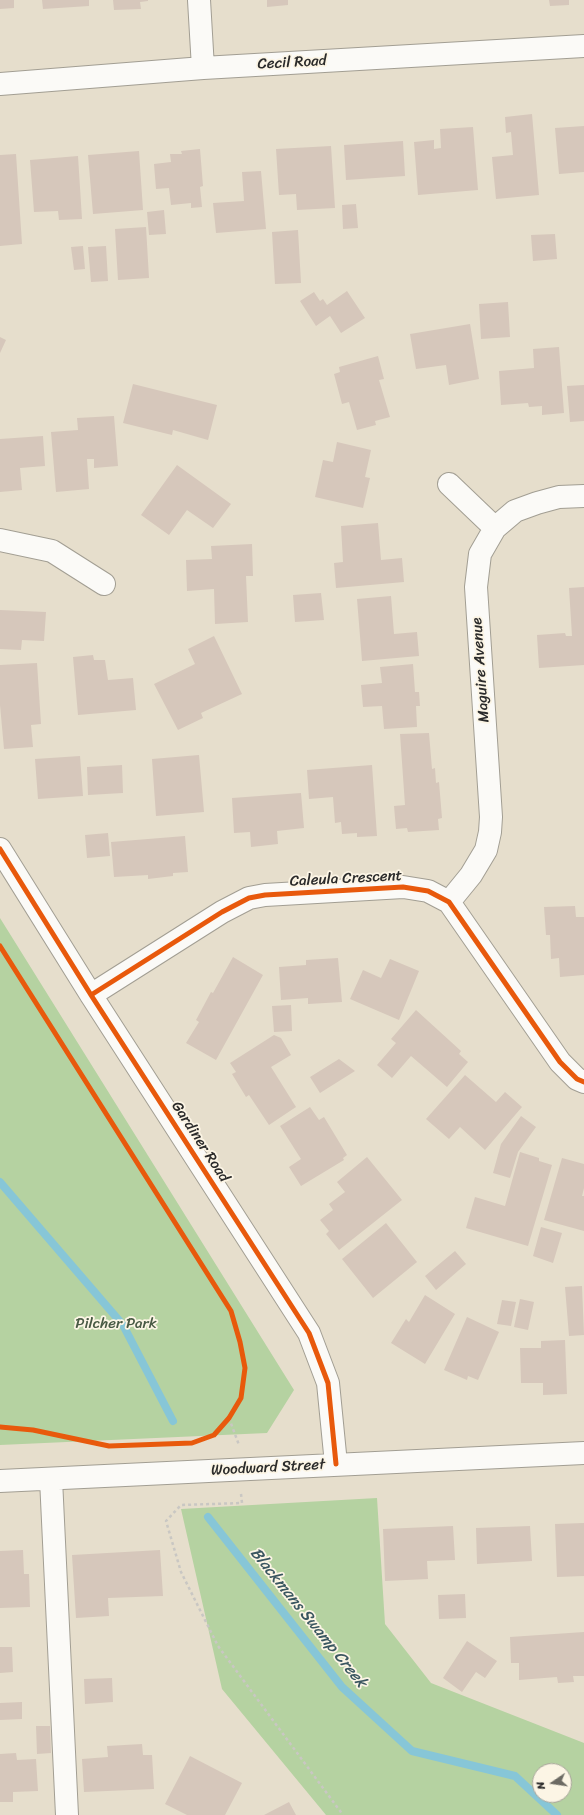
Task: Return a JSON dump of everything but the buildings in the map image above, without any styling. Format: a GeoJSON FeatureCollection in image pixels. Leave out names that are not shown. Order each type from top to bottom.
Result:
{"type":"FeatureCollection","features":[{"type":"Feature","properties":{"kind":"street"},"geometry":{"type":"LineString","coordinates":[[199,0],[203,68]]}},
{"type":"Feature","properties":{"kind":"street","name":"Cecil Road"},"geometry":{"type":"LineString","coordinates":[[0,84],[203,68],[584,46]]}},
{"type":"Feature","properties":{"kind":"street"},"geometry":{"type":"LineString","coordinates":[[449,484],[495,528]]}},
{"type":"Feature","properties":{"kind":"street","name":"Maguire Avenue"},"geometry":{"type":"LineString","coordinates":[[449,902],[471,875],[486,850],[490,832],[491,817],[476,587],[480,554],[495,528],[515,512],[537,503],[559,497],[584,496]]}},
{"type":"Feature","properties":{"kind":"street"},"geometry":{"type":"LineString","coordinates":[[0,540],[52,551],[104,584]]}},
{"type":"Feature","properties":{"kind":"street","name":"Gardiner Road"},"geometry":{"type":"LineString","coordinates":[[0,849],[91,995],[309,1334],[328,1383],[336,1464]]}},
{"type":"Feature","properties":{"kind":"street","name":"Caleula Crescent"},"geometry":{"type":"LineString","coordinates":[[91,995],[222,912],[249,898],[265,895],[403,887],[428,891],[449,902],[560,1062],[577,1079],[584,1082]]}},
{"type":"Feature","properties":{"kind":"street","name":"Woodward Street"},"geometry":{"type":"LineString","coordinates":[[0,1481],[584,1453]]}},
{"type":"Feature","properties":{"kind":"street"},"geometry":{"type":"LineString","coordinates":[[51,1479],[67,1815]]}},
{"type":"Feature","properties":{"kind":"path"},"geometry":{"type":"LineString","coordinates":[[0,946],[231,1311],[240,1342],[245,1368],[241,1398],[229,1418],[214,1435],[192,1443],[109,1446],[33,1430],[0,1427]]}},
{"type":"Feature","properties":{"kind":"path"},"geometry":{"type":"LineString","coordinates":[[229,1418],[238,1441],[242,1503],[181,1505],[166,1521],[181,1572],[218,1646],[343,1815]]}},
{"type":"Feature","properties":{"kind":"green space","name":"Pilcher Park"},"geometry":{"type":"Polygon","coordinates":[[[0,918],[294,1390],[267,1433],[0,1445],[0,918]]]}},
{"type":"Feature","properties":{"kind":"green space"},"geometry":{"type":"Polygon","coordinates":[[[377,1498],[385,1624],[431,1683],[584,1743],[584,1815],[326,1815],[222,1689],[181,1509],[377,1498]]]}},
{"type":"Feature","properties":{"kind":"waterway","name":"Blackmans Swamp Creek"},"geometry":{"type":"LineString","coordinates":[[0,1182],[123,1325],[173,1421]]}},
{"type":"Feature","properties":{"kind":"waterway","name":"Blackmans Swamp Creek"},"geometry":{"type":"LineString","coordinates":[[208,1517],[342,1687],[412,1751],[515,1776],[557,1815]]}},
{"type":"Feature","properties":{"kind":"cycle path"},"geometry":{"type":"LineString","coordinates":[[0,849],[91,995],[309,1333],[328,1383],[336,1464]]}},
{"type":"Feature","properties":{"kind":"cycle path"},"geometry":{"type":"LineString","coordinates":[[91,995],[222,912],[249,898],[265,895],[403,887],[428,891],[449,902],[560,1062],[577,1079],[584,1082]]}},
{"type":"Feature","properties":{"kind":"cycle path"},"geometry":{"type":"LineString","coordinates":[[0,946],[231,1311],[240,1342],[245,1368],[241,1398],[229,1418],[214,1435],[192,1443],[109,1446],[33,1430],[0,1427]]}}]}
